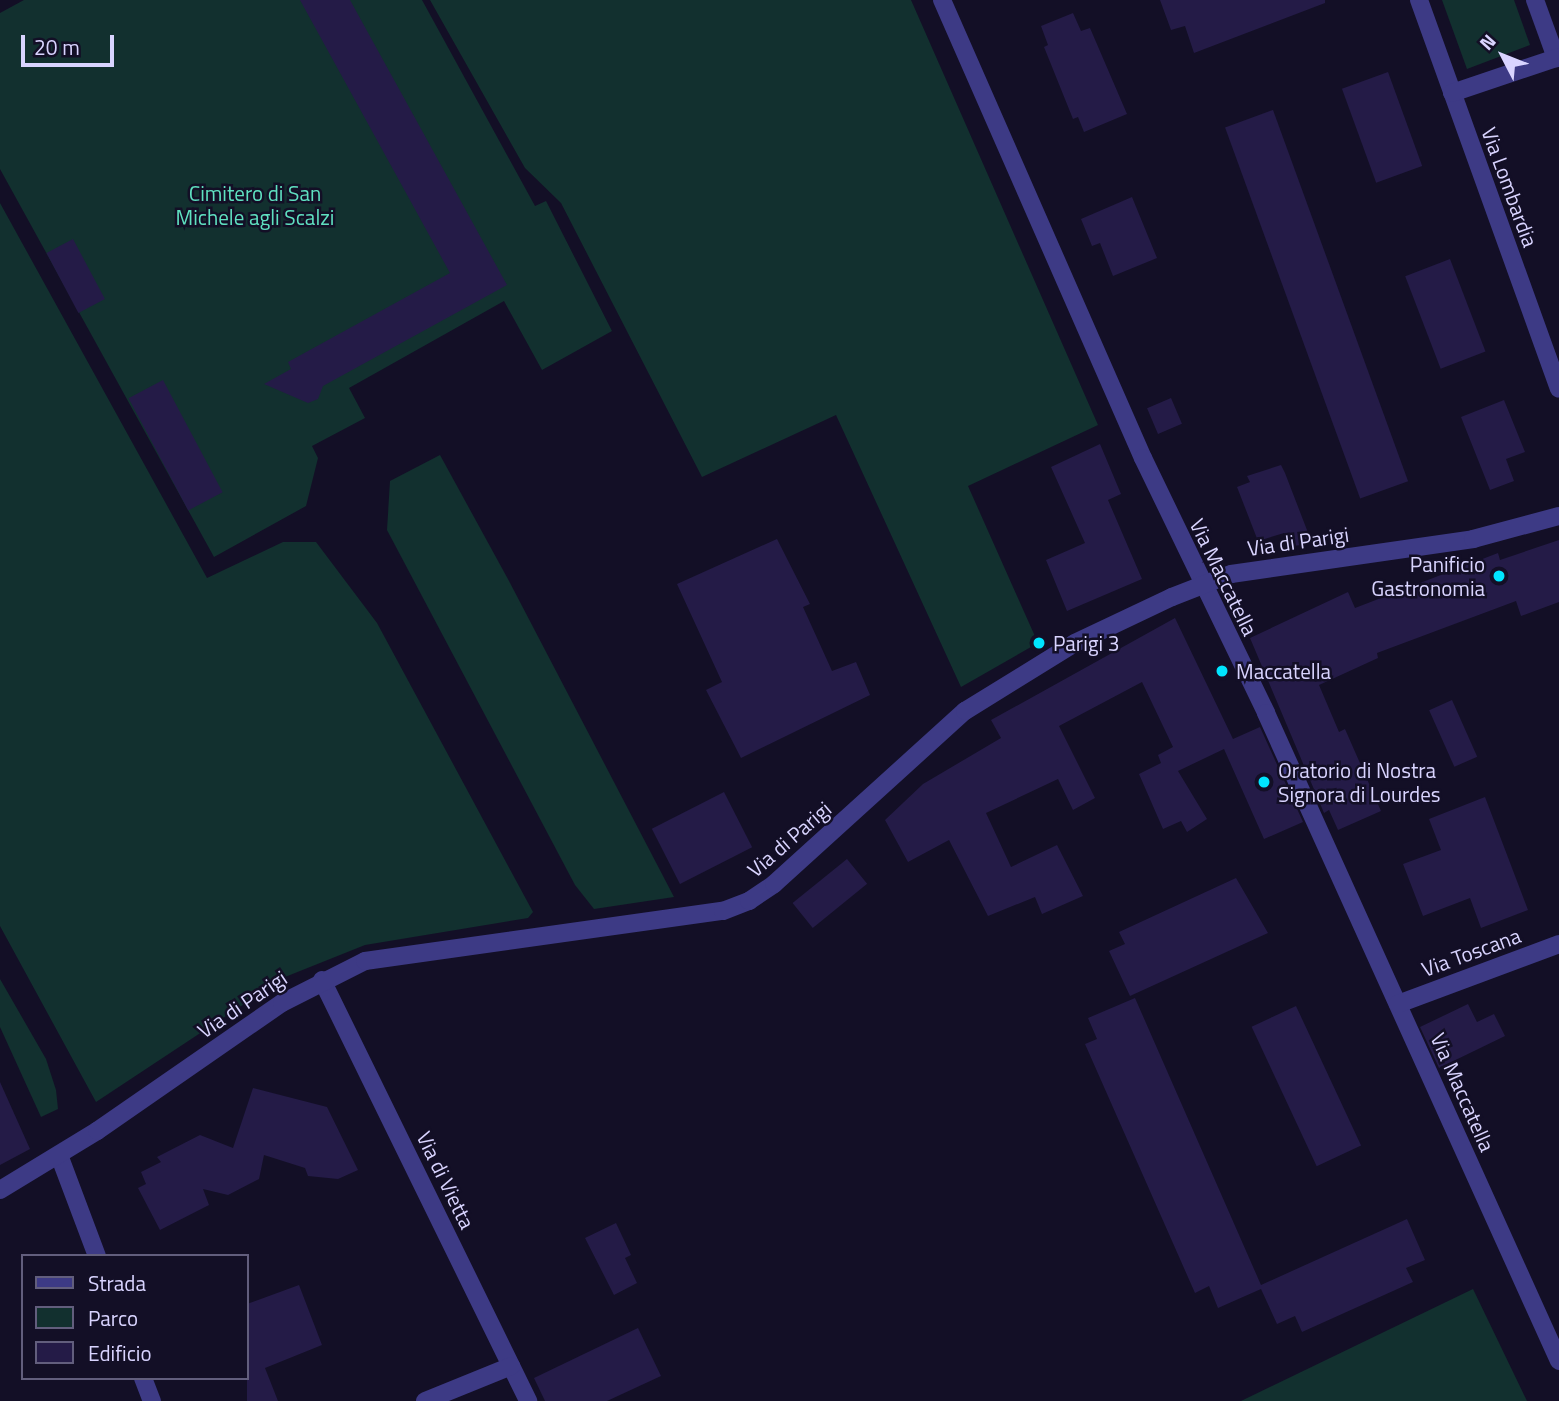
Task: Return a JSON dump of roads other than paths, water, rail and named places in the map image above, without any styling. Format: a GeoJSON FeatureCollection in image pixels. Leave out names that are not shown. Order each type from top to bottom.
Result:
{"type":"FeatureCollection","features":[{"type":"Feature","properties":{"kind":"street","name":"Via Maccatella"},"geometry":{"type":"LineString","coordinates":[[942,0],[1202,585],[1266,713],[1559,1361]]}},
{"type":"Feature","properties":{"kind":"street","name":"Via Lombardia"},"geometry":{"type":"LineString","coordinates":[[1419,0],[1559,389]]}},
{"type":"Feature","properties":{"kind":"street"},"geometry":{"type":"LineString","coordinates":[[1452,93],[1557,58],[1535,0]]}},
{"type":"Feature","properties":{"kind":"street","name":"Via di Parigi"},"geometry":{"type":"LineString","coordinates":[[0,1190],[59,1156],[322,980],[365,961],[397,954],[736,906],[774,884],[982,699],[1075,643],[1202,585],[1231,574],[1473,539],[1559,516]]}},
{"type":"Feature","properties":{"kind":"street","name":"Via Toscana"},"geometry":{"type":"LineString","coordinates":[[1398,1004],[1559,944]]}},
{"type":"Feature","properties":{"kind":"street","name":"Via di Vietta"},"geometry":{"type":"LineString","coordinates":[[322,980],[528,1401]]}},
{"type":"Feature","properties":{"kind":"street"},"geometry":{"type":"LineString","coordinates":[[59,1156],[96,1254]]}},
{"type":"Feature","properties":{"kind":"street"},"geometry":{"type":"LineString","coordinates":[[425,1401],[511,1366]]}},
{"type":"Feature","properties":{"kind":"street"},"geometry":{"type":"LineString","coordinates":[[144,1380],[152,1401]]}},
{"type":"Feature","properties":{"kind":"place","name":"Panificio Gastronomia"},"geometry":{"type":"Point","coordinates":[1499,576]}},
{"type":"Feature","properties":{"kind":"place","name":"Parigi 3"},"geometry":{"type":"Point","coordinates":[1039,643]}},
{"type":"Feature","properties":{"kind":"place","name":"Maccatella"},"geometry":{"type":"Point","coordinates":[1222,671]}},
{"type":"Feature","properties":{"kind":"place","name":"Oratorio di Nostra Signora di Lourdes"},"geometry":{"type":"Point","coordinates":[1264,782]}},
{"type":"Feature","properties":{"kind":"park label","name":"Cimitero di San Michele agli Scalzi"},"geometry":{"type":"Point","coordinates":[255,205]}}]}
